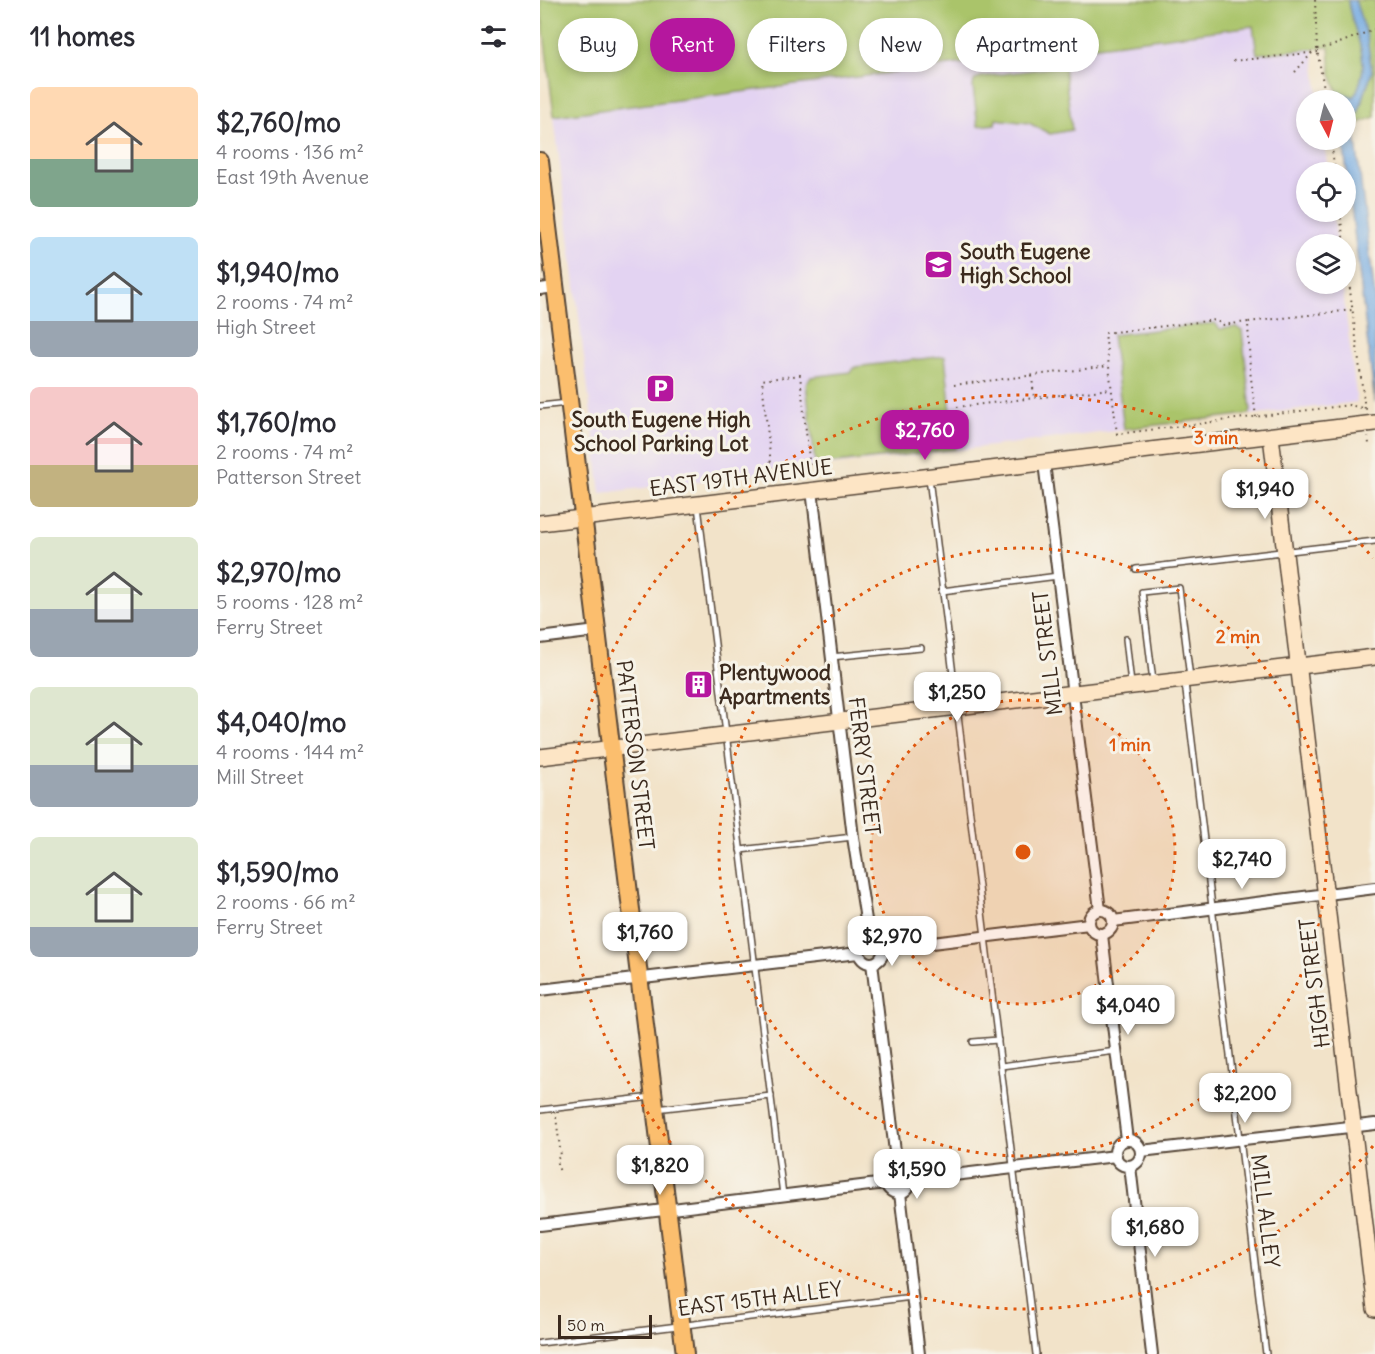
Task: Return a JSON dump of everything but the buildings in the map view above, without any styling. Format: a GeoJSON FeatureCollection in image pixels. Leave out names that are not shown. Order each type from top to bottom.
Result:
{"type":"FeatureCollection","features":[{"type":"Feature","properties":{"kind":"main road","name":"PATTERSON STREET"},"geometry":{"type":"LineString","coordinates":[[540,161],[548,288],[570,403],[685,1354]]}},
{"type":"Feature","properties":{"kind":"street","name":"EAST 19TH AVENUE"},"geometry":{"type":"LineString","coordinates":[[540,523],[1375,424]]}},
{"type":"Feature","properties":{"kind":"street","name":"HIGH STREET"},"geometry":{"type":"LineString","coordinates":[[1271,436],[1375,1309]]}},
{"type":"Feature","properties":{"kind":"street","name":"MILL STREET"},"geometry":{"type":"LineString","coordinates":[[1044,463],[1100,910]]}},
{"type":"Feature","properties":{"kind":"street","name":"FERRY STREET"},"geometry":{"type":"LineString","coordinates":[[812,490],[853,837],[869,939]]}},
{"type":"Feature","properties":{"kind":"street"},"geometry":{"type":"LineString","coordinates":[[540,638],[597,631]]}},
{"type":"Feature","properties":{"kind":"street"},"geometry":{"type":"LineString","coordinates":[[540,757],[1375,657]]}},
{"type":"Feature","properties":{"kind":"street"},"geometry":{"type":"LineString","coordinates":[[1113,921],[1375,888]]}},
{"type":"Feature","properties":{"kind":"street"},"geometry":{"type":"LineString","coordinates":[[1100,910],[1109,913],[1113,921],[1111,930],[1102,935],[1093,932],[1089,924],[1092,914],[1100,910]]}},
{"type":"Feature","properties":{"kind":"street"},"geometry":{"type":"LineString","coordinates":[[883,949],[1089,924]]}},
{"type":"Feature","properties":{"kind":"street"},"geometry":{"type":"LineString","coordinates":[[1102,935],[1127,1140]]}},
{"type":"Feature","properties":{"kind":"street"},"geometry":{"type":"LineString","coordinates":[[869,939],[878,941],[883,949],[881,958],[872,963],[863,961],[858,953],[861,944],[869,939]]}},
{"type":"Feature","properties":{"kind":"street"},"geometry":{"type":"LineString","coordinates":[[540,990],[858,953]]}},
{"type":"Feature","properties":{"kind":"street"},"geometry":{"type":"LineString","coordinates":[[872,963],[897,1168]]}},
{"type":"Feature","properties":{"kind":"street"},"geometry":{"type":"LineString","coordinates":[[1141,1151],[1375,1124]]}},
{"type":"Feature","properties":{"kind":"street"},"geometry":{"type":"LineString","coordinates":[[1127,1140],[1138,1144],[1141,1151],[1137,1162],[1130,1166],[1119,1162],[1116,1156],[1118,1146],[1127,1140]]}},
{"type":"Feature","properties":{"kind":"street"},"geometry":{"type":"LineString","coordinates":[[910,1180],[1116,1156]]}},
{"type":"Feature","properties":{"kind":"street"},"geometry":{"type":"LineString","coordinates":[[1130,1166],[1152,1354]]}},
{"type":"Feature","properties":{"kind":"street"},"geometry":{"type":"LineString","coordinates":[[897,1168],[904,1170],[910,1180],[909,1187],[900,1193],[892,1192],[886,1183],[887,1175],[897,1168]]}},
{"type":"Feature","properties":{"kind":"street"},"geometry":{"type":"LineString","coordinates":[[540,1225],[886,1183]]}},
{"type":"Feature","properties":{"kind":"street"},"geometry":{"type":"LineString","coordinates":[[900,1193],[919,1354]]}},
{"type":"Feature","properties":{"kind":"lane"},"geometry":{"type":"LineString","coordinates":[[540,406],[570,403]]}},
{"type":"Feature","properties":{"kind":"lane"},"geometry":{"type":"LineString","coordinates":[[929,477],[1036,1354]]}},
{"type":"Feature","properties":{"kind":"lane"},"geometry":{"type":"LineString","coordinates":[[698,504],[783,1195]]}},
{"type":"Feature","properties":{"kind":"lane"},"geometry":{"type":"LineString","coordinates":[[1136,569],[1375,541]]}},
{"type":"Feature","properties":{"kind":"lane"},"geometry":{"type":"LineString","coordinates":[[942,591],[1059,576]]}},
{"type":"Feature","properties":{"kind":"lane","name":"MILL ALLEY"},"geometry":{"type":"LineString","coordinates":[[1154,683],[1142,592],[1179,588],[1212,908],[1266,1354]]}},
{"type":"Feature","properties":{"kind":"lane"},"geometry":{"type":"LineString","coordinates":[[1126,639],[1131,686]]}},
{"type":"Feature","properties":{"kind":"lane"},"geometry":{"type":"LineString","coordinates":[[831,657],[921,648]]}},
{"type":"Feature","properties":{"kind":"lane"},"geometry":{"type":"LineString","coordinates":[[740,850],[853,837]]}},
{"type":"Feature","properties":{"kind":"lane"},"geometry":{"type":"LineString","coordinates":[[973,1042],[998,1040]]}},
{"type":"Feature","properties":{"kind":"lane"},"geometry":{"type":"LineString","coordinates":[[1001,1066],[1116,1052]]}},
{"type":"Feature","properties":{"kind":"lane"},"geometry":{"type":"LineString","coordinates":[[540,1110],[771,1095]]}},
{"type":"Feature","properties":{"kind":"lane","name":"EAST 15TH ALLEY"},"geometry":{"type":"LineString","coordinates":[[540,1343],[912,1297]]}},
{"type":"Feature","properties":{"kind":"path"},"geometry":{"type":"LineString","coordinates":[[1315,0],[1317,51],[1324,90]]}},
{"type":"Feature","properties":{"kind":"path"},"geometry":{"type":"LineString","coordinates":[[1233,61],[1312,53],[1375,29]]}},
{"type":"Feature","properties":{"kind":"path"},"geometry":{"type":"LineString","coordinates":[[1295,72],[1312,53]]}},
{"type":"Feature","properties":{"kind":"path"},"geometry":{"type":"LineString","coordinates":[[1350,294],[1365,409],[1349,405],[1117,434],[1105,333],[1216,320],[1222,325],[1352,310]]}},
{"type":"Feature","properties":{"kind":"path"},"geometry":{"type":"LineString","coordinates":[[1248,322],[1250,370],[1256,417]]}},
{"type":"Feature","properties":{"kind":"path"},"geometry":{"type":"LineString","coordinates":[[954,385],[1109,366]]}},
{"type":"Feature","properties":{"kind":"path"},"geometry":{"type":"LineString","coordinates":[[772,474],[762,380],[800,375],[810,470]]}},
{"type":"Feature","properties":{"kind":"path"},"geometry":{"type":"LineString","coordinates":[[1032,376],[1035,398]]}},
{"type":"Feature","properties":{"kind":"path"},"geometry":{"type":"LineString","coordinates":[[957,407],[1111,389]]}},
{"type":"Feature","properties":{"kind":"path"},"geometry":{"type":"LineString","coordinates":[[555,1108],[561,1156],[557,1159],[560,1174]]}},
{"type":"Feature","properties":{"kind":"shaded area","name":"South Eugene High School"},"geometry":{"type":"Polygon","coordinates":[[[1254,26],[1258,54],[1313,49],[1318,90],[1296,90],[1296,150],[1325,150],[1327,162],[1296,162],[1296,222],[1334,222],[1336,234],[1296,234],[1296,294],[1343,294],[1357,402],[601,493],[554,116],[896,72],[943,72],[943,66],[955,64],[955,72],[1099,72],[1099,46],[1254,26]]]}},
{"type":"Feature","properties":{"kind":"green space"},"geometry":{"type":"Polygon","coordinates":[[[540,0],[1348,0],[1363,59],[1363,71],[1356,92],[1356,90],[1337,90],[1331,74],[1329,47],[1257,54],[1253,26],[1099,46],[1099,18],[955,18],[955,64],[943,66],[943,18],[859,18],[859,72],[896,72],[554,116],[540,0]]]}},
{"type":"Feature","properties":{"kind":"green space"},"geometry":{"type":"Polygon","coordinates":[[[1355,0],[1375,0],[1375,117],[1356,124],[1372,72],[1355,0]]]}},
{"type":"Feature","properties":{"kind":"green space"},"geometry":{"type":"Polygon","coordinates":[[[1018,72],[1065,72],[1072,130],[1050,134],[1029,123],[996,119],[995,124],[978,126],[973,87],[974,81],[980,77],[1018,72]]]}},
{"type":"Feature","properties":{"kind":"green space"},"geometry":{"type":"Polygon","coordinates":[[[1215,323],[1220,329],[1236,327],[1242,331],[1251,411],[1249,414],[1124,429],[1112,335],[1215,323]]]}},
{"type":"Feature","properties":{"kind":"green space"},"geometry":{"type":"Polygon","coordinates":[[[945,356],[955,449],[819,465],[815,463],[806,384],[811,377],[851,372],[855,367],[945,356]]]}},
{"type":"Feature","properties":{"kind":"water"},"geometry":{"type":"Polygon","coordinates":[[[1348,0],[1355,0],[1367,37],[1372,72],[1356,119],[1356,92],[1363,71],[1363,59],[1348,0]]]}},
{"type":"Feature","properties":{"kind":"water"},"geometry":{"type":"Polygon","coordinates":[[[1356,141],[1375,298],[1375,403],[1353,222],[1356,222],[1356,162],[1346,162],[1344,150],[1356,150],[1356,141]]]}},
{"type":"Feature","properties":{"kind":"place","name":"South Eugene High School"},"geometry":{"type":"Point","coordinates":[939,264]}},
{"type":"Feature","properties":{"kind":"place","name":"South Eugene High School Parking Lot"},"geometry":{"type":"Point","coordinates":[661,389]}},
{"type":"Feature","properties":{"kind":"place","name":"Plentywood Apartments"},"geometry":{"type":"Point","coordinates":[698,685]}}]}
